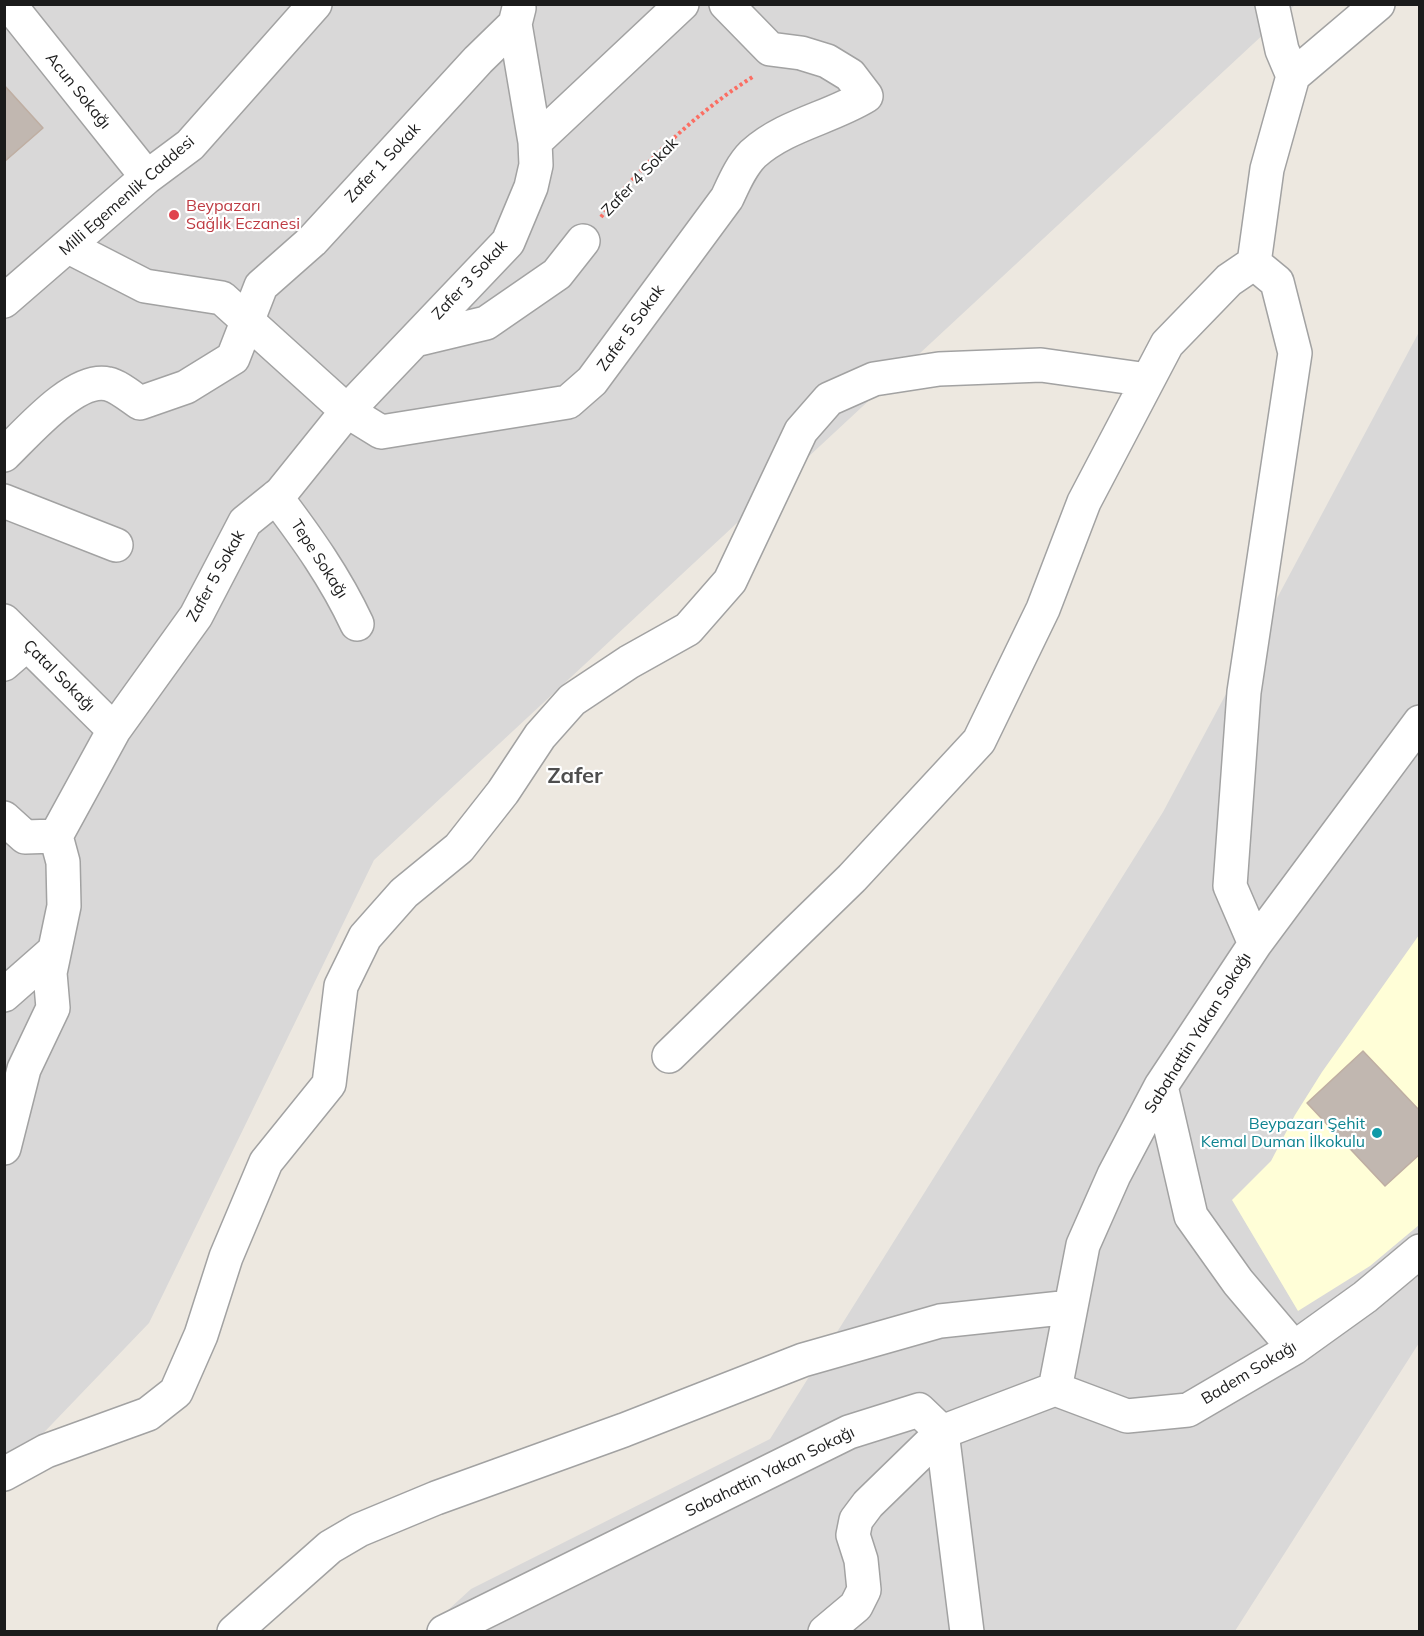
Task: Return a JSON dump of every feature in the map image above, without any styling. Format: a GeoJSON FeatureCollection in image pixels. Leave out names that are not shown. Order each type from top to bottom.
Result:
{"type":"FeatureCollection","features":[{"type":"Feature","properties":{"kind":"street","name":"Acun Sokağı"},"geometry":{"type":"LineString","coordinates":[[9,4],[147,177]]}},
{"type":"Feature","properties":{"kind":"street","name":"Milli Egemenlik Caddesi"},"geometry":{"type":"LineString","coordinates":[[4,301],[147,177],[190,145],[315,4]]}},
{"type":"Feature","properties":{"kind":"street"},"geometry":{"type":"LineString","coordinates":[[536,142],[682,4]]}},
{"type":"Feature","properties":{"kind":"street"},"geometry":{"type":"LineString","coordinates":[[726,4],[770,49],[792,52]]}},
{"type":"Feature","properties":{"kind":"street"},"geometry":{"type":"LineString","coordinates":[[1272,4],[1282,50],[1293,76]]}},
{"type":"Feature","properties":{"kind":"street"},"geometry":{"type":"LineString","coordinates":[[669,1056],[852,878],[979,741],[1043,609],[1084,502],[1167,344],[1229,280],[1254,263],[1267,169],[1293,76],[1378,4]]}},
{"type":"Feature","properties":{"kind":"street","name":"Zafer 3 Sokak"},"geometry":{"type":"LineString","coordinates":[[347,411],[508,242],[531,187],[536,165],[536,142],[517,14]]}},
{"type":"Feature","properties":{"kind":"street","name":"Zafer 1 Sokak"},"geometry":{"type":"LineString","coordinates":[[4,455],[60,402],[90,384],[108,384],[140,403],[186,387],[233,358],[261,286],[312,241],[517,14]]}},
{"type":"Feature","properties":{"kind":"street","name":"Zafer 5 Sokak"},"geometry":{"type":"LineString","coordinates":[[56,836],[114,730],[196,616],[245,522],[276,497],[347,411],[381,432],[568,402],[599,371],[727,198],[741,171],[754,154],[793,128],[850,106],[866,96],[850,75],[827,61],[792,52]]}},
{"type":"Feature","properties":{"kind":"street"},"geometry":{"type":"LineString","coordinates":[[415,340],[486,323],[557,274],[583,241]]}},
{"type":"Feature","properties":{"kind":"street"},"geometry":{"type":"LineString","coordinates":[[69,247],[145,286],[222,298],[347,411]]}},
{"type":"Feature","properties":{"kind":"street"},"geometry":{"type":"LineString","coordinates":[[1254,263],[1276,282],[1295,353],[1244,692],[1230,886],[1255,944]]}},
{"type":"Feature","properties":{"kind":"street"},"geometry":{"type":"LineString","coordinates":[[4,1474],[46,1451],[148,1414],[176,1392],[201,1335],[226,1257],[266,1162],[329,1084],[341,986],[365,937],[404,894],[459,848],[502,792],[540,736],[572,700],[629,662],[688,629],[730,581],[801,431],[830,399],[873,379],[939,369],[1041,365],[1148,380]]}},
{"type":"Feature","properties":{"kind":"street","name":"Tepe Sokağı"},"geometry":{"type":"LineString","coordinates":[[276,497],[315,549],[342,591],[357,624]]}},
{"type":"Feature","properties":{"kind":"street"},"geometry":{"type":"LineString","coordinates":[[4,501],[116,545]]}},
{"type":"Feature","properties":{"kind":"street","name":"Çatal Sokağı"},"geometry":{"type":"LineString","coordinates":[[12,643],[114,730]]}},
{"type":"Feature","properties":{"kind":"street","name":"Sabahattin Yakan Sokağı"},"geometry":{"type":"LineString","coordinates":[[1055,1389],[1083,1245],[1114,1174],[1161,1086],[1255,944],[1418,728]]}},
{"type":"Feature","properties":{"kind":"street"},"geometry":{"type":"LineString","coordinates":[[4,818],[25,837],[56,836],[63,862],[64,906],[50,974],[53,1008],[24,1069],[4,1148]]}},
{"type":"Feature","properties":{"kind":"street"},"geometry":{"type":"LineString","coordinates":[[4,995],[54,951]]}},
{"type":"Feature","properties":{"kind":"street"},"geometry":{"type":"LineString","coordinates":[[1161,1086],[1191,1216],[1238,1282],[1294,1348]]}},
{"type":"Feature","properties":{"kind":"street","name":"Badem Sokağı"},"geometry":{"type":"LineString","coordinates":[[1055,1389],[1127,1416],[1188,1410],[1294,1348],[1365,1296],[1419,1251]]}},
{"type":"Feature","properties":{"kind":"street"},"geometry":{"type":"LineString","coordinates":[[234,1632],[330,1547],[359,1530],[436,1498],[624,1430],[803,1360],[940,1321],[1071,1306]]}},
{"type":"Feature","properties":{"kind":"street"},"geometry":{"type":"LineString","coordinates":[[825,1632],[856,1606],[864,1590],[861,1560],[853,1535],[856,1520],[868,1504],[942,1432],[1055,1389]]}},
{"type":"Feature","properties":{"kind":"street","name":"Sabahattin Yakan Sokağı"},"geometry":{"type":"LineString","coordinates":[[444,1632],[849,1432],[918,1410],[942,1432]]}},
{"type":"Feature","properties":{"kind":"street"},"geometry":{"type":"LineString","coordinates":[[942,1432],[967,1632]]}},
{"type":"Feature","properties":{"kind":"path","name":"Zafer 4 Sokak"},"geometry":{"type":"LineString","coordinates":[[583,241],[614,201],[720,97],[792,52]]}},
{"type":"Feature","properties":{"kind":"shaded area"},"geometry":{"type":"Polygon","coordinates":[[[5,5],[1295,5],[374,860],[149,1323],[5,1473],[5,5]]]}},
{"type":"Feature","properties":{"kind":"shaded area"},"geometry":{"type":"Polygon","coordinates":[[[1419,332],[1419,1343],[1235,1631],[424,1632],[471,1589],[770,1439],[1163,812],[1419,332]]]}},
{"type":"Feature","properties":{"kind":"shaded area"},"geometry":{"type":"Polygon","coordinates":[[[1419,935],[1419,1225],[1370,1266],[1298,1311],[1232,1200],[1271,1161],[1295,1115],[1322,1072],[1419,935]]]}},
{"type":"Feature","properties":{"kind":"building"},"geometry":{"type":"Polygon","coordinates":[[[4,85],[43,128],[4,162],[4,85]]]}},
{"type":"Feature","properties":{"kind":"building","name":"Beypazarı Şehit Kemal Duman İlkokulu"},"geometry":{"type":"Polygon","coordinates":[[[1363,1051],[1420,1111],[1420,1154],[1385,1186],[1307,1103],[1363,1051]]]}},
{"type":"Feature","properties":{"kind":"place","name":"Beypazarı Sağlık Eczanesi"},"geometry":{"type":"Point","coordinates":[174,215]}},
{"type":"Feature","properties":{"kind":"place","name":"Beypazarı Şehit Kemal Duman İlkokulu"},"geometry":{"type":"Point","coordinates":[1377,1133]}},
{"type":"Feature","properties":{"kind":"district","name":"Zafer"},"geometry":{"type":"Point","coordinates":[575,776]}}]}
